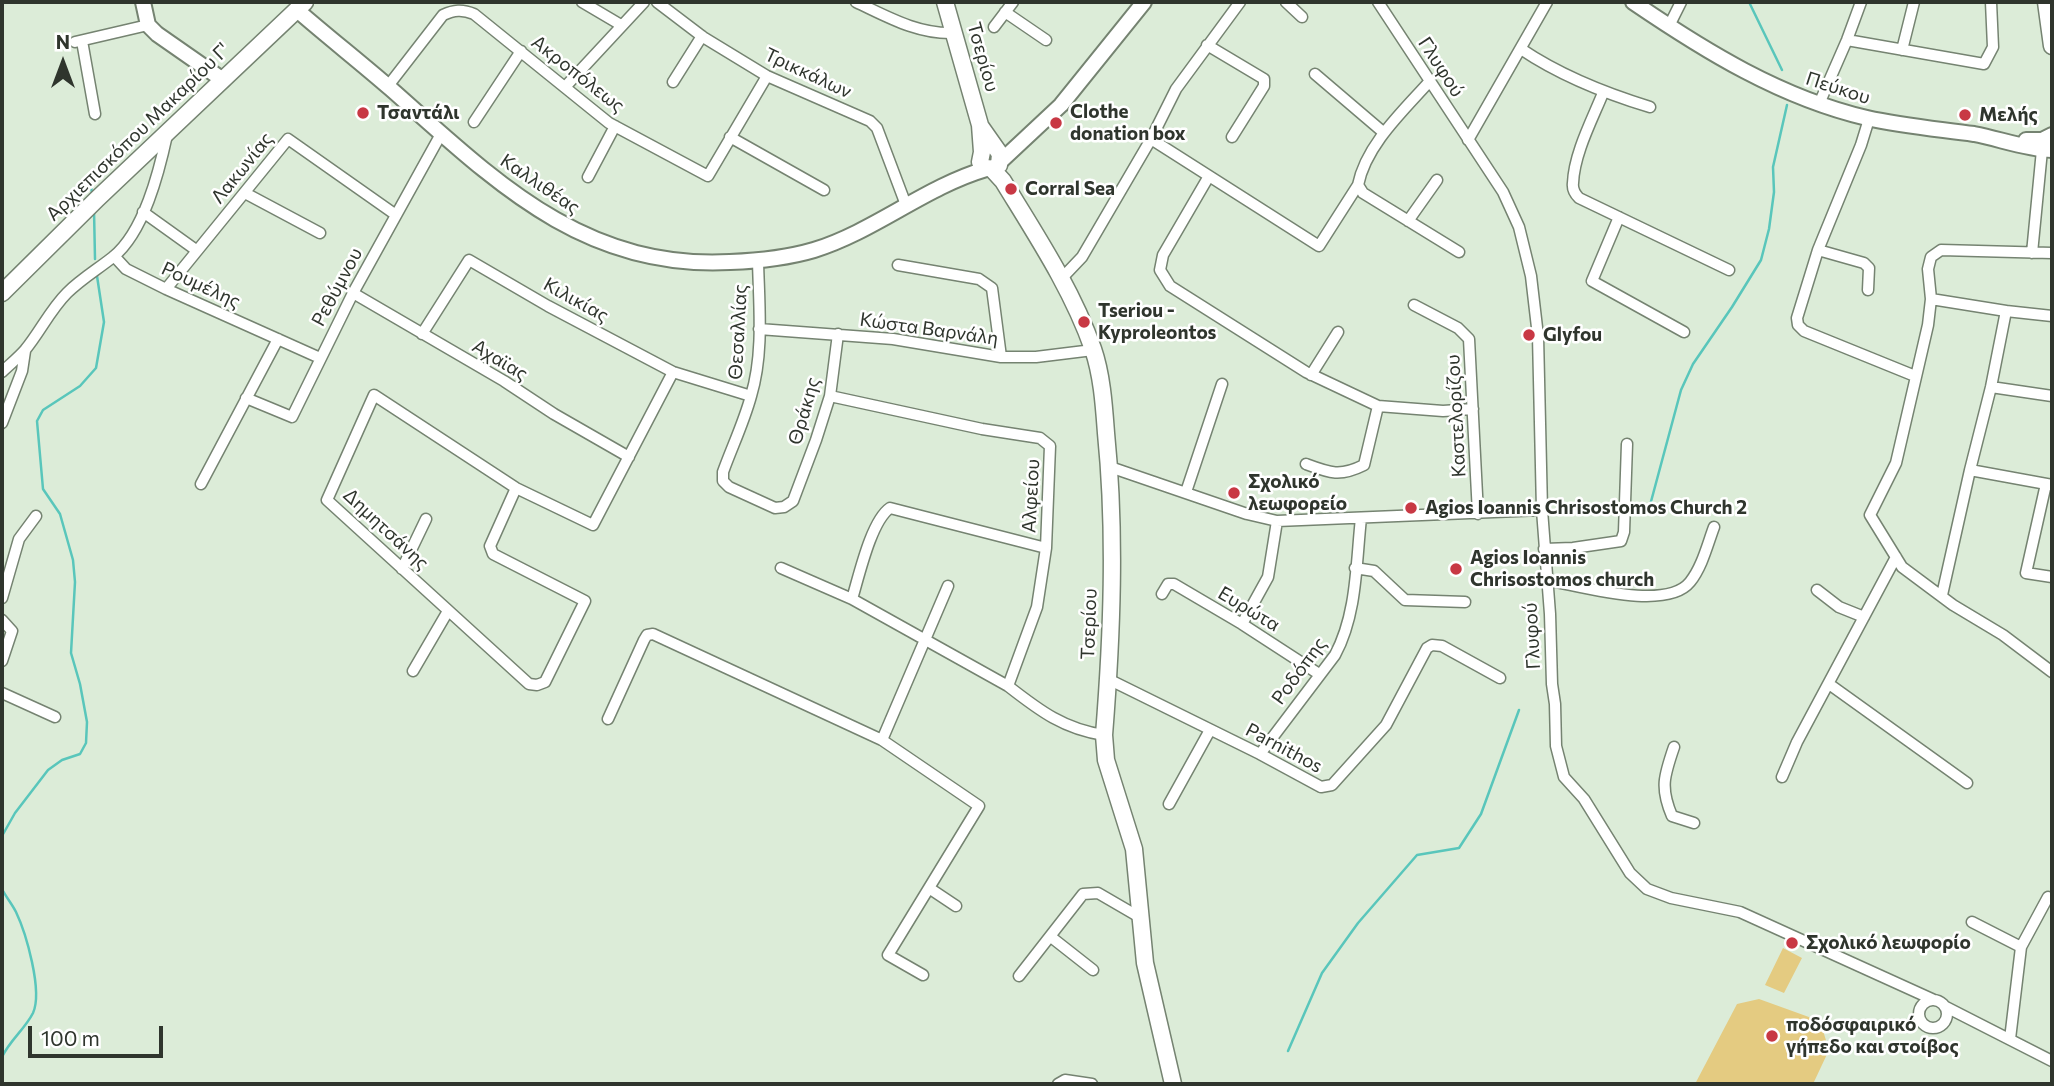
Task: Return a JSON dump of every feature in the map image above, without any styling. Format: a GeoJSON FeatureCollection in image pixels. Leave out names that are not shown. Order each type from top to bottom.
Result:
{"type":"FeatureCollection","features":[{"type":"Feature","properties":{"kind":"main road","name":"Τσερίου"},"geometry":{"type":"LineString","coordinates":[[945,2],[993,162],[1062,278],[1093,350],[1104,410],[1110,467],[1111,579],[1104,735],[1106,760],[1133,849],[1145,962],[1173,1084]]}},
{"type":"Feature","properties":{"kind":"main road"},"geometry":{"type":"LineString","coordinates":[[2046,2],[2052,46]]}},
{"type":"Feature","properties":{"kind":"main road","name":"Αρχιεπισκόπου Μακαρίου Γ'"},"geometry":{"type":"LineString","coordinates":[[2,293],[92,203],[301,6]]}},
{"type":"Feature","properties":{"kind":"street"},"geometry":{"type":"LineString","coordinates":[[143,2],[148,25],[157,34],[222,80]]}},
{"type":"Feature","properties":{"kind":"street"},"geometry":{"type":"LineString","coordinates":[[582,2],[621,25]]}},
{"type":"Feature","properties":{"kind":"street"},"geometry":{"type":"LineString","coordinates":[[565,87],[644,2]]}},
{"type":"Feature","properties":{"kind":"street","name":"Τρικκάλων"},"geometry":{"type":"LineString","coordinates":[[657,2],[702,36],[768,76],[870,121],[877,128],[906,205]]}},
{"type":"Feature","properties":{"kind":"street"},"geometry":{"type":"LineString","coordinates":[[856,2],[926,32],[953,33]]}},
{"type":"Feature","properties":{"kind":"street"},"geometry":{"type":"LineString","coordinates":[[995,27],[1013,2]]}},
{"type":"Feature","properties":{"kind":"street"},"geometry":{"type":"LineString","coordinates":[[993,162],[1036,131],[1061,105],[1144,2]]}},
{"type":"Feature","properties":{"kind":"street"},"geometry":{"type":"LineString","coordinates":[[1062,278],[1082,257],[1151,139],[1176,89],[1240,2]]}},
{"type":"Feature","properties":{"kind":"street"},"geometry":{"type":"LineString","coordinates":[[1286,2],[1302,17]]}},
{"type":"Feature","properties":{"kind":"street"},"geometry":{"type":"LineString","coordinates":[[1468,140],[1546,2]]}},
{"type":"Feature","properties":{"kind":"street","name":"Πεύκου"},"geometry":{"type":"LineString","coordinates":[[1633,2],[1721,59],[1819,104],[1868,119],[2007,140],[2047,150]]}},
{"type":"Feature","properties":{"kind":"street"},"geometry":{"type":"LineString","coordinates":[[1669,26],[1681,2]]}},
{"type":"Feature","properties":{"kind":"street"},"geometry":{"type":"LineString","coordinates":[[1819,104],[1861,2]]}},
{"type":"Feature","properties":{"kind":"street"},"geometry":{"type":"LineString","coordinates":[[1902,50],[1914,2]]}},
{"type":"Feature","properties":{"kind":"street"},"geometry":{"type":"LineString","coordinates":[[1847,40],[1984,64],[1993,47],[1992,2]]}},
{"type":"Feature","properties":{"kind":"street","name":"Γλυφού"},"geometry":{"type":"LineString","coordinates":[[1381,3],[1429,82],[1503,192],[1519,227],[1531,276],[1538,336],[1542,510],[1556,746],[1564,777],[1584,799],[1630,873],[1647,890],[1671,898],[1740,912],[1934,1000]]}},
{"type":"Feature","properties":{"kind":"street","name":"Καλλιθέας"},"geometry":{"type":"LineString","coordinates":[[301,6],[441,134],[525,202],[565,227],[620,250],[653,258],[708,264],[758,261],[812,251],[853,236],[906,205],[993,162]]}},
{"type":"Feature","properties":{"kind":"street","name":"Ακροπόλεως"},"geometry":{"type":"LineString","coordinates":[[388,86],[443,15],[465,10],[474,14],[615,126],[708,176],[768,76]]}},
{"type":"Feature","properties":{"kind":"street"},"geometry":{"type":"LineString","coordinates":[[1005,12],[1046,40]]}},
{"type":"Feature","properties":{"kind":"street"},"geometry":{"type":"LineString","coordinates":[[95,114],[79,41],[148,25]]}},
{"type":"Feature","properties":{"kind":"street"},"geometry":{"type":"LineString","coordinates":[[673,82],[702,36]]}},
{"type":"Feature","properties":{"kind":"street"},"geometry":{"type":"LineString","coordinates":[[1207,45],[1264,79],[1265,86],[1232,137]]}},
{"type":"Feature","properties":{"kind":"street"},"geometry":{"type":"LineString","coordinates":[[1521,49],[1544,65],[1603,93],[1650,107]]}},
{"type":"Feature","properties":{"kind":"street"},"geometry":{"type":"LineString","coordinates":[[474,122],[521,51]]}},
{"type":"Feature","properties":{"kind":"street"},"geometry":{"type":"LineString","coordinates":[[1315,74],[1384,132]]}},
{"type":"Feature","properties":{"kind":"street"},"geometry":{"type":"LineString","coordinates":[[1151,139],[1320,246],[1358,184],[1384,132],[1429,82]]}},
{"type":"Feature","properties":{"kind":"street"},"geometry":{"type":"LineString","coordinates":[[1603,93],[1581,148],[1572,185],[1574,192],[1579,198],[1729,270]]}},
{"type":"Feature","properties":{"kind":"street"},"geometry":{"type":"LineString","coordinates":[[1868,119],[1861,145],[1818,250],[1797,318],[1798,325],[1804,331],[1915,376]]}},
{"type":"Feature","properties":{"kind":"street"},"geometry":{"type":"LineString","coordinates":[[588,177],[615,126]]}},
{"type":"Feature","properties":{"kind":"street"},"geometry":{"type":"LineString","coordinates":[[2,372],[25,350],[66,294],[114,256],[128,240],[143,212],[159,171],[168,132]]}},
{"type":"Feature","properties":{"kind":"street","name":"Ρεθύμνου"},"geometry":{"type":"LineString","coordinates":[[246,398],[292,417],[353,293],[441,134]]}},
{"type":"Feature","properties":{"kind":"street"},"geometry":{"type":"LineString","coordinates":[[2007,140],[2042,140],[2052,135]]}},
{"type":"Feature","properties":{"kind":"street"},"geometry":{"type":"LineString","coordinates":[[730,137],[824,190]]}},
{"type":"Feature","properties":{"kind":"street","name":"Λακωνίας"},"geometry":{"type":"LineString","coordinates":[[166,289],[288,139],[396,215]]}},
{"type":"Feature","properties":{"kind":"street"},"geometry":{"type":"LineString","coordinates":[[2032,253],[2047,150]]}},
{"type":"Feature","properties":{"kind":"street"},"geometry":{"type":"LineString","coordinates":[[1209,176],[1163,255],[1160,270],[1170,286],[1311,375],[1378,406],[1443,411],[1473,409]]}},
{"type":"Feature","properties":{"kind":"street"},"geometry":{"type":"LineString","coordinates":[[1408,221],[1437,180]]}},
{"type":"Feature","properties":{"kind":"street"},"geometry":{"type":"LineString","coordinates":[[1358,184],[1363,193],[1460,253]]}},
{"type":"Feature","properties":{"kind":"street"},"geometry":{"type":"LineString","coordinates":[[245,193],[320,233]]}},
{"type":"Feature","properties":{"kind":"street"},"geometry":{"type":"LineString","coordinates":[[143,212],[196,250]]}},
{"type":"Feature","properties":{"kind":"street"},"geometry":{"type":"LineString","coordinates":[[1619,217],[1592,281],[1684,332]]}},
{"type":"Feature","properties":{"kind":"street"},"geometry":{"type":"LineString","coordinates":[[1818,250],[1864,263],[1869,268],[1868,290]]}},
{"type":"Feature","properties":{"kind":"street"},"geometry":{"type":"LineString","coordinates":[[2052,253],[1941,250],[1931,257],[1928,269],[1931,299],[1928,325],[1896,463],[1870,515],[1902,567],[1954,606],[2003,635],[2052,672]]}},
{"type":"Feature","properties":{"kind":"street","name":"Ρουμέλης"},"geometry":{"type":"LineString","coordinates":[[114,256],[126,268],[166,289],[320,358]]}},
{"type":"Feature","properties":{"kind":"street","name":"Κιλικίας"},"geometry":{"type":"LineString","coordinates":[[422,334],[469,260],[548,306],[673,372],[751,396]]}},
{"type":"Feature","properties":{"kind":"street","name":"Θεσαλλίας"},"geometry":{"type":"LineString","coordinates":[[758,261],[759,329],[755,376],[751,396],[723,472],[723,481],[729,487],[775,508],[789,505],[795,495]]}},
{"type":"Feature","properties":{"kind":"street"},"geometry":{"type":"LineString","coordinates":[[898,265],[979,279],[992,288],[1001,358]]}},
{"type":"Feature","properties":{"kind":"street","name":"Αχαϊας"},"geometry":{"type":"LineString","coordinates":[[353,293],[629,457]]}},
{"type":"Feature","properties":{"kind":"street"},"geometry":{"type":"LineString","coordinates":[[1931,299],[2006,312],[2052,316]]}},
{"type":"Feature","properties":{"kind":"street","name":"Καστελορίζου"},"geometry":{"type":"LineString","coordinates":[[1414,305],[1458,328],[1469,340],[1478,514]]}},
{"type":"Feature","properties":{"kind":"street"},"geometry":{"type":"LineString","coordinates":[[1942,595],[2006,312]]}},
{"type":"Feature","properties":{"kind":"street","name":"Κώστα Βαρνάλη"},"geometry":{"type":"LineString","coordinates":[[759,329],[894,339],[1001,358],[1093,350]]}},
{"type":"Feature","properties":{"kind":"street"},"geometry":{"type":"LineString","coordinates":[[1311,375],[1338,332]]}},
{"type":"Feature","properties":{"kind":"street","name":"Θράκης"},"geometry":{"type":"LineString","coordinates":[[795,495],[830,396],[838,334]]}},
{"type":"Feature","properties":{"kind":"street"},"geometry":{"type":"LineString","coordinates":[[201,484],[278,339]]}},
{"type":"Feature","properties":{"kind":"street"},"geometry":{"type":"LineString","coordinates":[[2,423],[22,371],[25,350]]}},
{"type":"Feature","properties":{"kind":"street"},"geometry":{"type":"LineString","coordinates":[[516,488],[593,525],[673,372]]}},
{"type":"Feature","properties":{"kind":"street"},"geometry":{"type":"LineString","coordinates":[[1186,492],[1222,384]]}},
{"type":"Feature","properties":{"kind":"street"},"geometry":{"type":"LineString","coordinates":[[1991,387],[2052,396]]}},
{"type":"Feature","properties":{"kind":"street","name":"Δημητσάνης"},"geometry":{"type":"LineString","coordinates":[[374,395],[516,488],[490,546],[493,554],[585,601],[545,682],[528,684],[402,569],[327,500],[374,395]]}},
{"type":"Feature","properties":{"kind":"street","name":"Αλφείου"},"geometry":{"type":"LineString","coordinates":[[830,396],[1046,440],[1050,446],[1046,548],[1038,607],[1008,686]]}},
{"type":"Feature","properties":{"kind":"street"},"geometry":{"type":"LineString","coordinates":[[1306,464],[1341,474],[1364,465],[1378,406]]}},
{"type":"Feature","properties":{"kind":"street"},"geometry":{"type":"LineString","coordinates":[[1544,549],[1621,541],[1624,531],[1628,444]]}},
{"type":"Feature","properties":{"kind":"street"},"geometry":{"type":"LineString","coordinates":[[1110,467],[1277,522],[1542,510]]}},
{"type":"Feature","properties":{"kind":"street"},"geometry":{"type":"LineString","coordinates":[[1970,470],[2049,485],[2026,573],[2052,577]]}},
{"type":"Feature","properties":{"kind":"street"},"geometry":{"type":"LineString","coordinates":[[852,598],[867,548],[882,516],[890,508],[1046,548]]}},
{"type":"Feature","properties":{"kind":"street"},"geometry":{"type":"LineString","coordinates":[[2,598],[19,539],[36,516]]}},
{"type":"Feature","properties":{"kind":"street","name":"Ροδόπης"},"geometry":{"type":"LineString","coordinates":[[1260,754],[1335,655],[1349,622],[1361,518]]}},
{"type":"Feature","properties":{"kind":"street"},"geometry":{"type":"LineString","coordinates":[[402,569],[426,519]]}},
{"type":"Feature","properties":{"kind":"street"},"geometry":{"type":"LineString","coordinates":[[1242,624],[1268,577],[1277,522]]}},
{"type":"Feature","properties":{"kind":"street"},"geometry":{"type":"LineString","coordinates":[[1546,580],[1618,593],[1648,596],[1671,594],[1688,585],[1700,566],[1714,527]]}},
{"type":"Feature","properties":{"kind":"street"},"geometry":{"type":"LineString","coordinates":[[1782,777],[1797,742],[1896,557]]}},
{"type":"Feature","properties":{"kind":"street"},"geometry":{"type":"LineString","coordinates":[[781,568],[852,598],[1008,686],[1066,726],[1082,732],[1104,735]]}},
{"type":"Feature","properties":{"kind":"street"},"geometry":{"type":"LineString","coordinates":[[1355,568],[1374,570],[1405,600],[1465,602]]}},
{"type":"Feature","properties":{"kind":"street","name":"Ευρώτα"},"geometry":{"type":"LineString","coordinates":[[1162,594],[1168,584],[1174,584],[1319,674]]}},
{"type":"Feature","properties":{"kind":"street"},"geometry":{"type":"LineString","coordinates":[[882,740],[948,586]]}},
{"type":"Feature","properties":{"kind":"street"},"geometry":{"type":"LineString","coordinates":[[1817,590],[1839,607],[1864,617]]}},
{"type":"Feature","properties":{"kind":"street"},"geometry":{"type":"LineString","coordinates":[[413,671],[448,611]]}},
{"type":"Feature","properties":{"kind":"street"},"geometry":{"type":"LineString","coordinates":[[2,620],[12,631],[2,661]]}},
{"type":"Feature","properties":{"kind":"street"},"geometry":{"type":"LineString","coordinates":[[608,719],[644,640],[647,635],[653,634],[882,740],[979,806],[888,955],[923,975]]}},
{"type":"Feature","properties":{"kind":"street","name":"Parnithos"},"geometry":{"type":"LineString","coordinates":[[1108,679],[1321,787],[1327,787],[1332,786],[1386,725],[1427,648],[1432,645],[1442,646],[1500,678]]}},
{"type":"Feature","properties":{"kind":"street"},"geometry":{"type":"LineString","coordinates":[[1829,684],[1967,783]]}},
{"type":"Feature","properties":{"kind":"street"},"geometry":{"type":"LineString","coordinates":[[2,693],[55,717]]}},
{"type":"Feature","properties":{"kind":"street"},"geometry":{"type":"LineString","coordinates":[[1168,804],[1210,730]]}},
{"type":"Feature","properties":{"kind":"street"},"geometry":{"type":"LineString","coordinates":[[1674,747],[1664,774],[1664,797],[1672,816],[1694,823]]}},
{"type":"Feature","properties":{"kind":"street"},"geometry":{"type":"LineString","coordinates":[[929,888],[956,906]]}},
{"type":"Feature","properties":{"kind":"street"},"geometry":{"type":"LineString","coordinates":[[1019,976],[1083,894],[1098,893],[1142,919]]}},
{"type":"Feature","properties":{"kind":"street"},"geometry":{"type":"LineString","coordinates":[[2010,1039],[2021,947],[2048,897]]}},
{"type":"Feature","properties":{"kind":"street"},"geometry":{"type":"LineString","coordinates":[[1972,922],[2021,947]]}},
{"type":"Feature","properties":{"kind":"street"},"geometry":{"type":"LineString","coordinates":[[1051,937],[1093,970]]}},
{"type":"Feature","properties":{"kind":"street"},"geometry":{"type":"LineString","coordinates":[[1946,1007],[1945,1021],[1940,1026],[1926,1025],[1921,1020],[1919,1013],[1927,1001],[1941,1002],[2052,1061]]}},
{"type":"Feature","properties":{"kind":"street"},"geometry":{"type":"LineString","coordinates":[[1058,1084],[1065,1080],[1092,1084]]}},
{"type":"Feature","properties":{"kind":"shaded area"},"geometry":{"type":"Polygon","coordinates":[[[1783,948],[1802,958],[1784,993],[1765,985],[1783,948]]]}},
{"type":"Feature","properties":{"kind":"shaded area","name":"ποδόσφαιρικό γήπεδο και στοίβος"},"geometry":{"type":"Polygon","coordinates":[[[1759,999],[1820,1021],[1829,1050],[1813,1084],[1695,1084],[1737,1004],[1759,999]]]}},
{"type":"Feature","properties":{"kind":"waterway"},"geometry":{"type":"LineString","coordinates":[[1749,2],[1782,70]]}},
{"type":"Feature","properties":{"kind":"waterway"},"geometry":{"type":"LineString","coordinates":[[1649,509],[1681,390],[1693,364],[1761,260],[1774,192],[1773,167],[1787,105]]}},
{"type":"Feature","properties":{"kind":"waterway"},"geometry":{"type":"LineString","coordinates":[[90,180],[92,193]]}},
{"type":"Feature","properties":{"kind":"waterway"},"geometry":{"type":"LineString","coordinates":[[94,210],[95,259]]}},
{"type":"Feature","properties":{"kind":"waterway"},"geometry":{"type":"LineString","coordinates":[[2,836],[15,813],[48,770],[62,760],[80,754],[86,743],[87,722],[71,653],[75,582],[73,560],[60,514],[43,489],[37,421],[43,410],[80,386],[96,368],[104,322],[97,276]]}},
{"type":"Feature","properties":{"kind":"waterway"},"geometry":{"type":"LineString","coordinates":[[1288,1051],[1322,973],[1358,923],[1417,855],[1459,848],[1481,814],[1519,710]]}},
{"type":"Feature","properties":{"kind":"waterway"},"geometry":{"type":"LineString","coordinates":[[2,889],[16,912],[24,934],[36,991],[33,1013],[2,1057]]}},
{"type":"Feature","properties":{"kind":"place","name":"Τσαντάλι"},"geometry":{"type":"Point","coordinates":[363,113]}},
{"type":"Feature","properties":{"kind":"place","name":"Μελής"},"geometry":{"type":"Point","coordinates":[1965,115]}},
{"type":"Feature","properties":{"kind":"place","name":"Clothe donation box"},"geometry":{"type":"Point","coordinates":[1056,123]}},
{"type":"Feature","properties":{"kind":"place","name":"Corral Sea"},"geometry":{"type":"Point","coordinates":[1011,189]}},
{"type":"Feature","properties":{"kind":"place","name":"Tseriou - Kyproleontos"},"geometry":{"type":"Point","coordinates":[1084,322]}},
{"type":"Feature","properties":{"kind":"place","name":"Glyfou"},"geometry":{"type":"Point","coordinates":[1529,335]}},
{"type":"Feature","properties":{"kind":"place","name":"Σχολικό λεωφορείο"},"geometry":{"type":"Point","coordinates":[1234,493]}},
{"type":"Feature","properties":{"kind":"place","name":"Agios Ioannis Chrisostomos Church 2"},"geometry":{"type":"Point","coordinates":[1411,508]}},
{"type":"Feature","properties":{"kind":"place","name":"Agios Ioannis Chrisostomos church"},"geometry":{"type":"Point","coordinates":[1456,569]}},
{"type":"Feature","properties":{"kind":"place","name":"Σχολικό λεωφορίο"},"geometry":{"type":"Point","coordinates":[1792,943]}},
{"type":"Feature","properties":{"kind":"place","name":"ποδόσφαιρικό γήπεδο και στοίβος"},"geometry":{"type":"Point","coordinates":[1772,1036]}}]}
